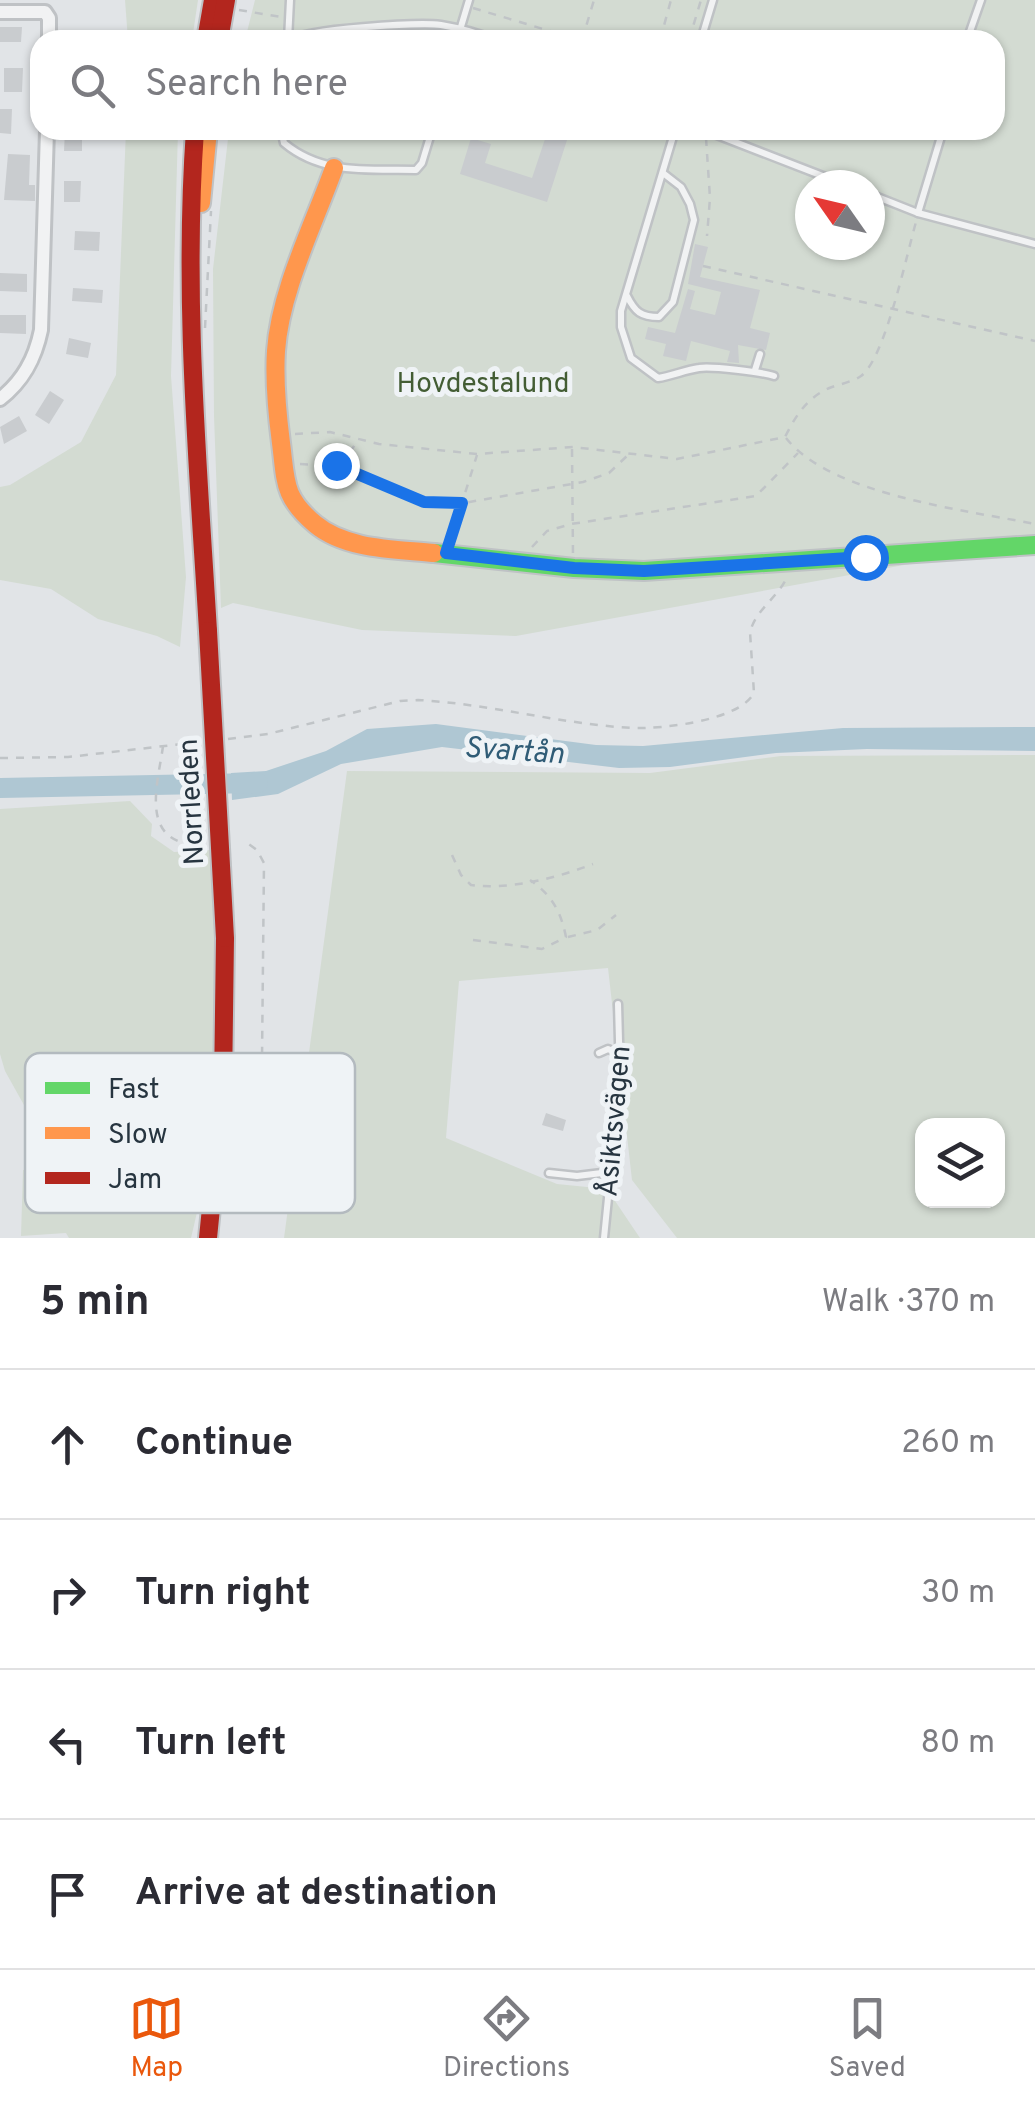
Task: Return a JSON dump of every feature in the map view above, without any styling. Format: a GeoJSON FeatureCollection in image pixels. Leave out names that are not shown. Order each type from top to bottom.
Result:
{"type":"FeatureCollection","features":[{"type":"Feature","properties":{"kind":"main road"},"geometry":{"type":"LineString","coordinates":[[208,30],[212,0]]}},
{"type":"Feature","properties":{"kind":"main road"},"geometry":{"type":"LineString","coordinates":[[223,30],[232,5]]}},
{"type":"Feature","properties":{"kind":"main road","name":"Norrleden"},"geometry":{"type":"LineString","coordinates":[[194,140],[188,223],[192,363],[225,938],[226,1053]]}},
{"type":"Feature","properties":{"kind":"main road","name":"Norrleden"},"geometry":{"type":"LineString","coordinates":[[192,363],[198,227],[207,140]]}},
{"type":"Feature","properties":{"kind":"main road"},"geometry":{"type":"LineString","coordinates":[[334,168],[284,306],[276,348],[275,394],[287,494],[318,526],[340,538],[372,546],[574,568],[663,570],[1035,545]]}},
{"type":"Feature","properties":{"kind":"main road","name":"Norrleden"},"geometry":{"type":"LineString","coordinates":[[208,1238],[212,1213]]}},
{"type":"Feature","properties":{"kind":"street"},"geometry":{"type":"LineString","coordinates":[[0,12],[45,12],[49,30]]}},
{"type":"Feature","properties":{"kind":"street"},"geometry":{"type":"LineString","coordinates":[[0,399],[21,380],[41,330],[47,140]]}},
{"type":"Feature","properties":{"kind":"lane"},"geometry":{"type":"LineString","coordinates":[[289,30],[290,0]]}},
{"type":"Feature","properties":{"kind":"lane"},"geometry":{"type":"LineString","coordinates":[[704,30],[713,0]]}},
{"type":"Feature","properties":{"kind":"lane"},"geometry":{"type":"LineString","coordinates":[[970,30],[981,0]]}},
{"type":"Feature","properties":{"kind":"lane"},"geometry":{"type":"LineString","coordinates":[[336,30],[415,24],[460,30],[468,3]]}},
{"type":"Feature","properties":{"kind":"lane"},"geometry":{"type":"LineString","coordinates":[[283,140],[296,153],[334,168],[416,170],[429,140]]}},
{"type":"Feature","properties":{"kind":"lane"},"geometry":{"type":"LineString","coordinates":[[672,140],[638,244],[621,312],[631,358],[653,376],[680,375],[704,367],[740,373],[755,370],[774,376]]}},
{"type":"Feature","properties":{"kind":"lane"},"geometry":{"type":"LineString","coordinates":[[728,140],[807,170]]}},
{"type":"Feature","properties":{"kind":"lane"},"geometry":{"type":"LineString","coordinates":[[918,212],[940,140]]}},
{"type":"Feature","properties":{"kind":"lane"},"geometry":{"type":"LineString","coordinates":[[627,296],[634,310],[644,318],[659,318],[673,302],[694,220],[680,187],[663,173]]}},
{"type":"Feature","properties":{"kind":"lane"},"geometry":{"type":"LineString","coordinates":[[885,200],[1035,244]]}},
{"type":"Feature","properties":{"kind":"lane"},"geometry":{"type":"LineString","coordinates":[[755,370],[760,354]]}},
{"type":"Feature","properties":{"kind":"lane","name":"Åsiktsvägen"},"geometry":{"type":"LineString","coordinates":[[604,1238],[616,1144],[621,1055],[618,1004]]}},
{"type":"Feature","properties":{"kind":"lane"},"geometry":{"type":"LineString","coordinates":[[599,1053],[608,1049],[621,1055]]}},
{"type":"Feature","properties":{"kind":"lane"},"geometry":{"type":"LineString","coordinates":[[549,1173],[576,1176],[610,1172]]}},
{"type":"Feature","properties":{"kind":"path"},"geometry":{"type":"LineString","coordinates":[[584,30],[594,0]]}},
{"type":"Feature","properties":{"kind":"path"},"geometry":{"type":"LineString","coordinates":[[663,30],[671,0]]}},
{"type":"Feature","properties":{"kind":"path"},"geometry":{"type":"LineString","coordinates":[[691,30],[700,0]]}},
{"type":"Feature","properties":{"kind":"path"},"geometry":{"type":"LineString","coordinates":[[468,3],[550,30]]}},
{"type":"Feature","properties":{"kind":"path"},"geometry":{"type":"LineString","coordinates":[[232,5],[288,18]]}},
{"type":"Feature","properties":{"kind":"path"},"geometry":{"type":"LineString","coordinates":[[706,140],[708,236]]}},
{"type":"Feature","properties":{"kind":"path"},"geometry":{"type":"LineString","coordinates":[[205,336],[211,211]]}},
{"type":"Feature","properties":{"kind":"path"},"geometry":{"type":"LineString","coordinates":[[279,438],[316,431],[344,433],[378,444],[477,454],[572,447],[677,459],[785,436],[800,410],[823,390],[861,376],[874,361],[918,212]]}},
{"type":"Feature","properties":{"kind":"path"},"geometry":{"type":"LineString","coordinates":[[703,266],[1035,341]]}},
{"type":"Feature","properties":{"kind":"path"},"geometry":{"type":"LineString","coordinates":[[785,436],[798,453],[848,480],[918,500],[1035,524]]}},
{"type":"Feature","properties":{"kind":"path"},"geometry":{"type":"LineString","coordinates":[[341,466],[358,438]]}},
{"type":"Feature","properties":{"kind":"path"},"geometry":{"type":"LineString","coordinates":[[572,447],[574,568]]}},
{"type":"Feature","properties":{"kind":"path"},"geometry":{"type":"LineString","coordinates":[[529,563],[533,546],[548,531],[571,524],[756,496],[798,453]]}},
{"type":"Feature","properties":{"kind":"path"},"geometry":{"type":"LineString","coordinates":[[446,553],[477,454]]}},
{"type":"Feature","properties":{"kind":"path"},"geometry":{"type":"LineString","coordinates":[[284,466],[341,466],[424,502],[462,503],[572,484],[609,473],[628,454]]}},
{"type":"Feature","properties":{"kind":"path"},"geometry":{"type":"LineString","coordinates":[[0,758],[68,756],[268,734],[418,700],[633,728],[716,716],[744,708],[754,693],[752,623],[787,579],[791,559]]}},
{"type":"Feature","properties":{"kind":"path"},"geometry":{"type":"LineString","coordinates":[[164,744],[156,808],[163,831],[184,843]]}},
{"type":"Feature","properties":{"kind":"path"},"geometry":{"type":"LineString","coordinates":[[246,842],[258,850],[264,864],[262,1053]]}},
{"type":"Feature","properties":{"kind":"path"},"geometry":{"type":"LineString","coordinates":[[452,855],[471,885],[486,887],[565,875],[593,864]]}},
{"type":"Feature","properties":{"kind":"path"},"geometry":{"type":"LineString","coordinates":[[530,880],[554,904],[564,920],[566,937]]}},
{"type":"Feature","properties":{"kind":"path"},"geometry":{"type":"LineString","coordinates":[[473,940],[542,949],[566,937],[597,930],[616,915]]}},
{"type":"Feature","properties":{"kind":"green space"},"geometry":{"type":"Polygon","coordinates":[[[125,0],[198,0],[194,30],[127,30],[125,0]]]}},
{"type":"Feature","properties":{"kind":"green space","name":"Hovdestalund"},"geometry":{"type":"Polygon","coordinates":[[[255,0],[1035,0],[1035,554],[926,561],[516,636],[362,630],[233,603],[221,608],[213,269],[228,140],[1005,140],[1005,30],[248,30],[255,0]]]}},
{"type":"Feature","properties":{"kind":"green space"},"geometry":{"type":"Polygon","coordinates":[[[126,140],[178,140],[171,376],[186,577],[180,647],[98,619],[51,589],[0,580],[0,487],[10,485],[81,442],[116,375],[126,140]]]}},
{"type":"Feature","properties":{"kind":"green space"},"geometry":{"type":"Polygon","coordinates":[[[1035,755],[1035,1238],[677,1238],[632,1180],[608,968],[459,981],[446,1138],[557,1184],[607,1189],[640,1238],[284,1238],[287,1213],[355,1213],[355,1053],[309,1053],[347,771],[650,773],[781,756],[1035,755]]]}},
{"type":"Feature","properties":{"kind":"green space"},"geometry":{"type":"Polygon","coordinates":[[[130,801],[152,824],[151,836],[174,852],[211,850],[216,1053],[25,1053],[24,1105],[0,1054],[0,809],[130,801]]]}},
{"type":"Feature","properties":{"kind":"green space"},"geometry":{"type":"Polygon","coordinates":[[[23,1170],[25,1213],[196,1213],[191,1238],[69,1238],[66,1233],[21,1236],[23,1170]]]}},
{"type":"Feature","properties":{"kind":"water"},"geometry":{"type":"Polygon","coordinates":[[[436,724],[596,745],[643,746],[843,728],[1035,727],[1035,751],[867,749],[619,768],[442,747],[341,764],[278,794],[232,800],[231,773],[266,771],[326,751],[367,729],[436,724]]]}},
{"type":"Feature","properties":{"kind":"building"},"geometry":{"type":"Polygon","coordinates":[[[0,27],[22,27],[21,42],[0,42],[0,27]]]}},
{"type":"Feature","properties":{"kind":"building"},"geometry":{"type":"Polygon","coordinates":[[[4,68],[23,68],[22,92],[4,92],[4,68]]]}},
{"type":"Feature","properties":{"kind":"building"},"geometry":{"type":"Polygon","coordinates":[[[0,109],[12,109],[11,134],[0,133],[0,109]]]}},
{"type":"Feature","properties":{"kind":"building"},"geometry":{"type":"Polygon","coordinates":[[[65,140],[82,140],[82,151],[64,151],[65,140]]]}},
{"type":"Feature","properties":{"kind":"building"},"geometry":{"type":"Polygon","coordinates":[[[470,140],[491,144],[485,163],[532,178],[545,140],[567,140],[547,202],[460,174],[470,140]]]}},
{"type":"Feature","properties":{"kind":"building"},"geometry":{"type":"Polygon","coordinates":[[[8,154],[30,155],[29,185],[35,185],[35,201],[4,200],[8,154]]]}},
{"type":"Feature","properties":{"kind":"building"},"geometry":{"type":"Polygon","coordinates":[[[64,181],[81,181],[80,202],[64,202],[64,181]]]}},
{"type":"Feature","properties":{"kind":"building"},"geometry":{"type":"Polygon","coordinates":[[[75,231],[100,232],[99,251],[74,250],[75,231]]]}},
{"type":"Feature","properties":{"kind":"building"},"geometry":{"type":"Polygon","coordinates":[[[695,244],[708,247],[700,277],[760,290],[750,328],[770,333],[766,350],[738,345],[739,363],[727,362],[730,351],[691,341],[686,361],[663,356],[666,344],[645,339],[648,327],[675,333],[688,289],[695,291],[690,309],[715,315],[721,292],[688,284],[695,244]]]}},
{"type":"Feature","properties":{"kind":"building"},"geometry":{"type":"Polygon","coordinates":[[[0,273],[27,274],[27,292],[0,291],[0,273]]]}},
{"type":"Feature","properties":{"kind":"building"},"geometry":{"type":"Polygon","coordinates":[[[73,288],[103,290],[102,303],[72,301],[73,288]]]}},
{"type":"Feature","properties":{"kind":"building"},"geometry":{"type":"Polygon","coordinates":[[[0,315],[26,315],[26,334],[0,333],[0,315]]]}},
{"type":"Feature","properties":{"kind":"building"},"geometry":{"type":"Polygon","coordinates":[[[69,338],[91,343],[88,358],[66,354],[69,338]]]}},
{"type":"Feature","properties":{"kind":"building"},"geometry":{"type":"Polygon","coordinates":[[[50,391],[64,400],[49,424],[35,415],[50,391]]]}},
{"type":"Feature","properties":{"kind":"building"},"geometry":{"type":"Polygon","coordinates":[[[19,416],[27,431],[4,444],[0,427],[19,416]]]}},
{"type":"Feature","properties":{"kind":"building"},"geometry":{"type":"Polygon","coordinates":[[[546,1113],[566,1120],[563,1131],[542,1125],[546,1113]]]}},
{"type":"Feature","properties":{"kind":"waterway","name":"Svartån"},"geometry":{"type":"LineString","coordinates":[[0,788],[258,783]]}},
{"type":"Feature","properties":{"kind":"traffic: fast"},"geometry":{"type":"LineString","coordinates":[[434,553],[644,571],[1035,545]]}},
{"type":"Feature","properties":{"kind":"traffic: slow"},"geometry":{"type":"LineString","coordinates":[[201,203],[207,140]]}},
{"type":"Feature","properties":{"kind":"traffic: slow"},"geometry":{"type":"LineString","coordinates":[[334,168],[291,281],[279,328],[276,397],[288,488],[297,505],[327,533],[372,547],[434,553]]}},
{"type":"Feature","properties":{"kind":"traffic: jam"},"geometry":{"type":"LineString","coordinates":[[208,30],[213,0]]}},
{"type":"Feature","properties":{"kind":"traffic: jam"},"geometry":{"type":"LineString","coordinates":[[221,30],[226,0]]}},
{"type":"Feature","properties":{"kind":"traffic: jam"},"geometry":{"type":"LineString","coordinates":[[195,140],[191,318],[208,631]]}},
{"type":"Feature","properties":{"kind":"traffic: jam"},"geometry":{"type":"LineString","coordinates":[[208,631],[225,938]]}},
{"type":"Feature","properties":{"kind":"traffic: jam"},"geometry":{"type":"LineString","coordinates":[[223,1053],[225,938]]}},
{"type":"Feature","properties":{"kind":"traffic: jam"},"geometry":{"type":"LineString","coordinates":[[208,1238],[210,1213]]}},
{"type":"Feature","properties":{"kind":"route"},"geometry":{"type":"LineString","coordinates":[[336,465],[424,502],[462,503],[446,553],[574,568],[644,571],[865,557]]}}]}
